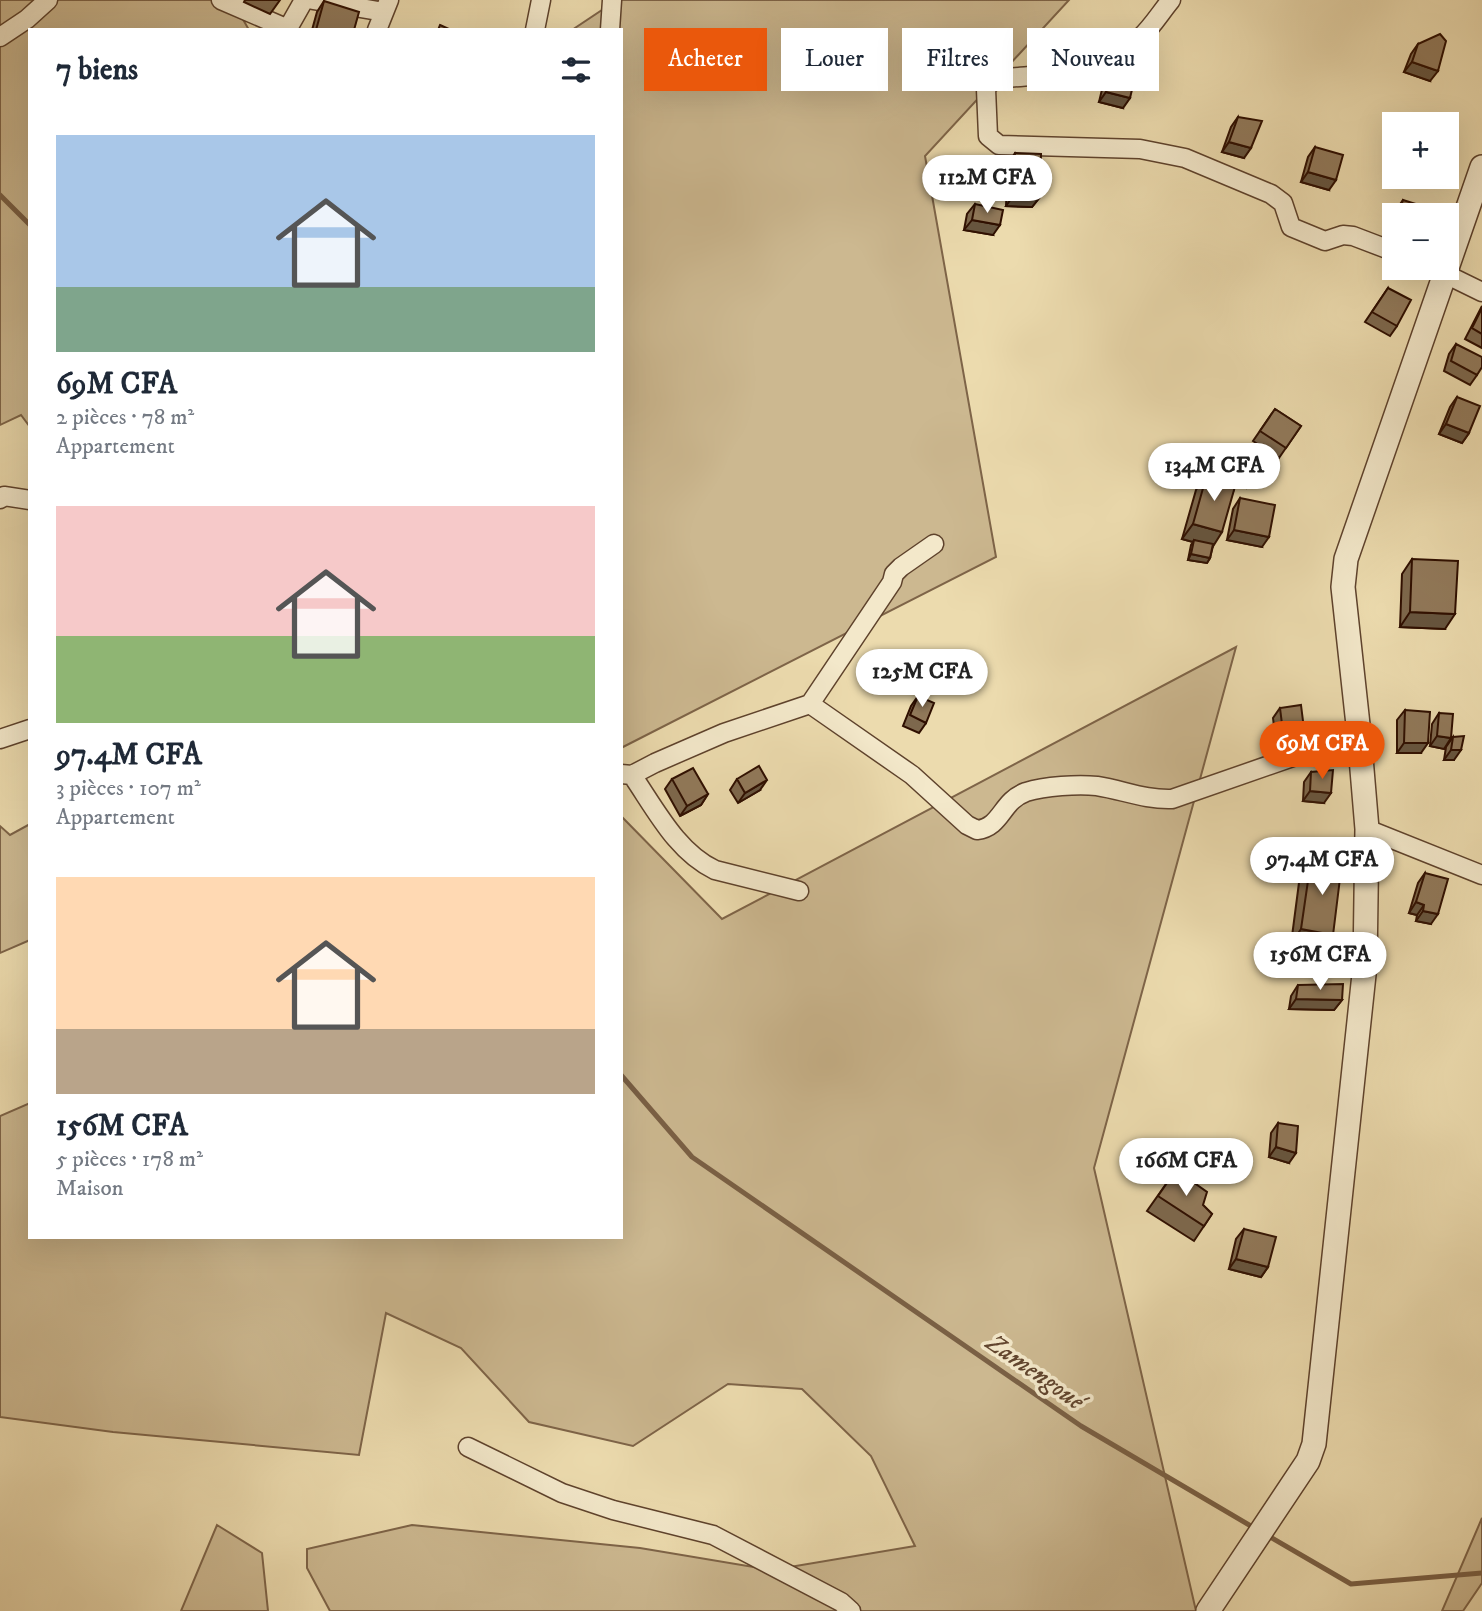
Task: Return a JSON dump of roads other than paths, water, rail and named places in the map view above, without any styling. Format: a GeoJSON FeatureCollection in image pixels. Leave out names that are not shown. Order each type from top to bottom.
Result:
{"type":"FeatureCollection","features":[{"type":"Feature","properties":{"kind":"street"},"geometry":{"type":"LineString","coordinates":[[0,37],[27,19],[48,0]]}},
{"type":"Feature","properties":{"kind":"street"},"geometry":{"type":"LineString","coordinates":[[220,0],[286,28]]}},
{"type":"Feature","properties":{"kind":"street"},"geometry":{"type":"LineString","coordinates":[[289,28],[304,0]]}},
{"type":"Feature","properties":{"kind":"street"},"geometry":{"type":"LineString","coordinates":[[313,0],[387,6],[378,28]]}},
{"type":"Feature","properties":{"kind":"street"},"geometry":{"type":"LineString","coordinates":[[535,28],[541,0]]}},
{"type":"Feature","properties":{"kind":"street"},"geometry":{"type":"LineString","coordinates":[[610,28],[612,0]]}},
{"type":"Feature","properties":{"kind":"street"},"geometry":{"type":"LineString","coordinates":[[1171,0],[1141,37],[1100,65],[1081,70],[998,79],[990,83],[986,89],[988,136],[999,145],[1139,149],[1185,158],[1271,194],[1283,204],[1291,228],[1325,241],[1343,235],[1353,236],[1382,247]]}},
{"type":"Feature","properties":{"kind":"street"},"geometry":{"type":"LineString","coordinates":[[1459,222],[1482,167]]}},
{"type":"Feature","properties":{"kind":"street"},"geometry":{"type":"LineString","coordinates":[[1208,1611],[1308,1461],[1317,1425],[1365,965],[1367,829],[1343,587],[1346,559],[1436,280]]}},
{"type":"Feature","properties":{"kind":"street"},"geometry":{"type":"LineString","coordinates":[[1459,280],[1482,292]]}},
{"type":"Feature","properties":{"kind":"street"},"geometry":{"type":"LineString","coordinates":[[0,499],[4,496],[28,500]]}},
{"type":"Feature","properties":{"kind":"street"},"geometry":{"type":"LineString","coordinates":[[799,891],[715,870],[703,864],[680,844],[627,775],[724,733],[810,704],[892,582],[894,574],[934,544]]}},
{"type":"Feature","properties":{"kind":"street"},"geometry":{"type":"LineString","coordinates":[[810,704],[912,775],[967,825],[977,830],[992,826],[1012,799],[1026,792],[1045,788],[1097,786],[1147,799],[1172,799],[1359,734]]}},
{"type":"Feature","properties":{"kind":"street"},"geometry":{"type":"LineString","coordinates":[[0,738],[28,730]]}},
{"type":"Feature","properties":{"kind":"street"},"geometry":{"type":"LineString","coordinates":[[1367,829],[1482,874]]}},
{"type":"Feature","properties":{"kind":"street"},"geometry":{"type":"LineString","coordinates":[[468,1447],[562,1493],[613,1510],[713,1535],[841,1602],[851,1611]]}},
{"type":"Feature","properties":{"kind":"waterway","name":"Zamengoué"},"geometry":{"type":"LineString","coordinates":[[0,195],[28,223]]}},
{"type":"Feature","properties":{"kind":"waterway","name":"Zamengoué"},"geometry":{"type":"LineString","coordinates":[[623,1077],[692,1157],[1081,1426],[1256,1529]]}},
{"type":"Feature","properties":{"kind":"waterway","name":"Zamengoué"},"geometry":{"type":"LineString","coordinates":[[1265,1534],[1351,1584],[1482,1573]]}}]}
